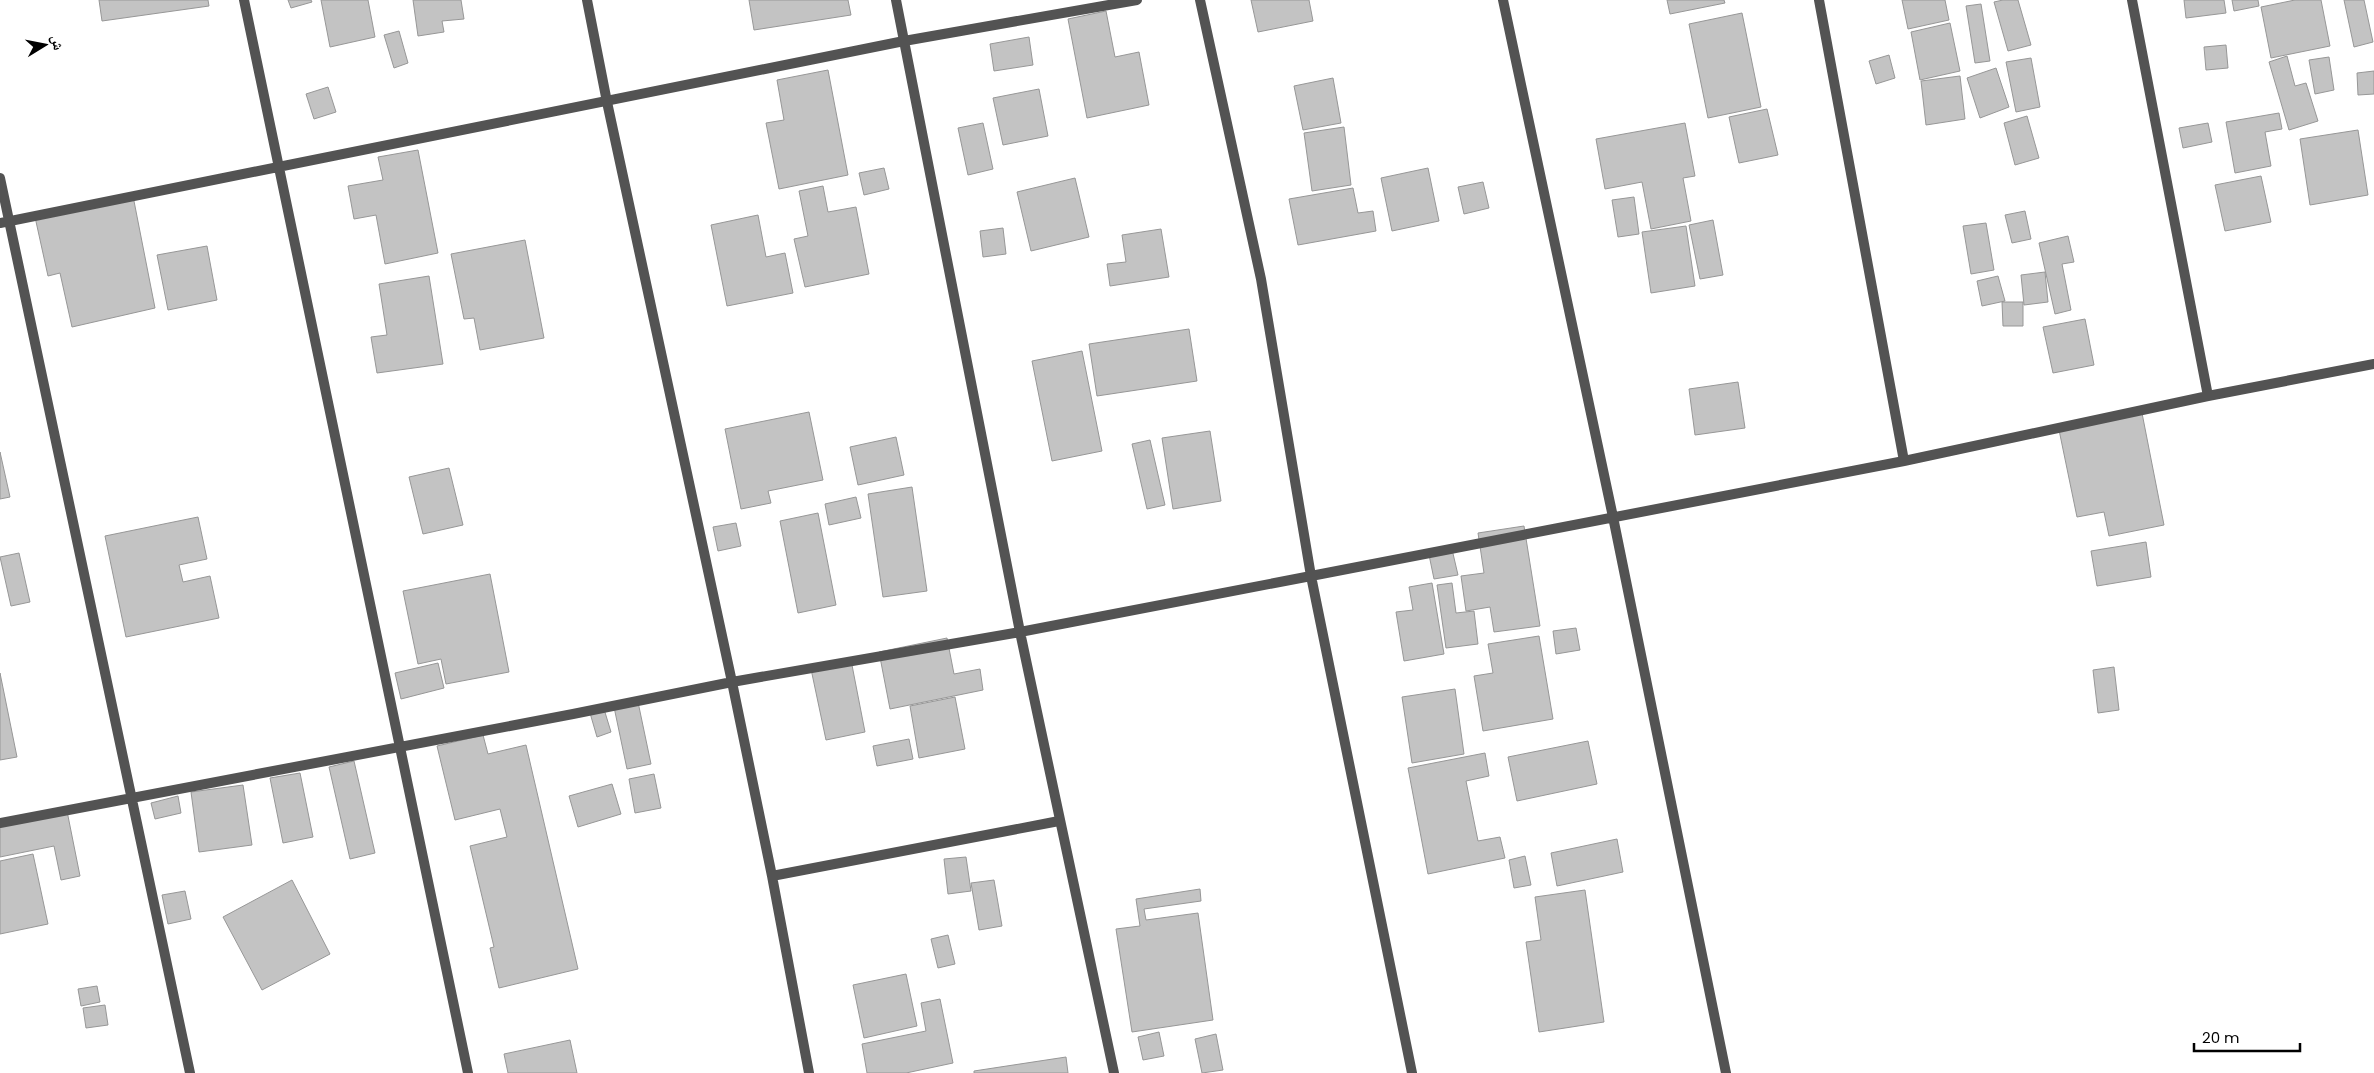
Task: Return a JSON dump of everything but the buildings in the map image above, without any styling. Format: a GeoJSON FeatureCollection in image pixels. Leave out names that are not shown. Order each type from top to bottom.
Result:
{"type":"FeatureCollection","features":[{"type":"Feature","properties":{"kind":"street"},"geometry":{"type":"LineString","coordinates":[[244,0],[280,166],[398,748],[468,1073]]}},
{"type":"Feature","properties":{"kind":"street"},"geometry":{"type":"LineString","coordinates":[[587,0],[607,102],[732,682],[772,876],[809,1073]]}},
{"type":"Feature","properties":{"kind":"street"},"geometry":{"type":"LineString","coordinates":[[896,0],[1020,632],[1114,1073]]}},
{"type":"Feature","properties":{"kind":"street"},"geometry":{"type":"LineString","coordinates":[[4,222],[904,41],[1137,0]]}},
{"type":"Feature","properties":{"kind":"street"},"geometry":{"type":"LineString","coordinates":[[1200,0],[1261,279],[1311,576],[1412,1073]]}},
{"type":"Feature","properties":{"kind":"street"},"geometry":{"type":"LineString","coordinates":[[1503,0],[1613,517],[1726,1073]]}},
{"type":"Feature","properties":{"kind":"street"},"geometry":{"type":"LineString","coordinates":[[1819,0],[1904,461]]}},
{"type":"Feature","properties":{"kind":"street"},"geometry":{"type":"LineString","coordinates":[[2132,0],[2208,396]]}},
{"type":"Feature","properties":{"kind":"street"},"geometry":{"type":"LineString","coordinates":[[0,178],[4,222],[132,799],[190,1073]]}},
{"type":"Feature","properties":{"kind":"street"},"geometry":{"type":"LineString","coordinates":[[0,823],[398,748],[732,682],[1020,632],[1311,576],[1904,461],[2208,396],[2374,364]]}},
{"type":"Feature","properties":{"kind":"street"},"geometry":{"type":"LineString","coordinates":[[772,876],[1059,821]]}}]}
